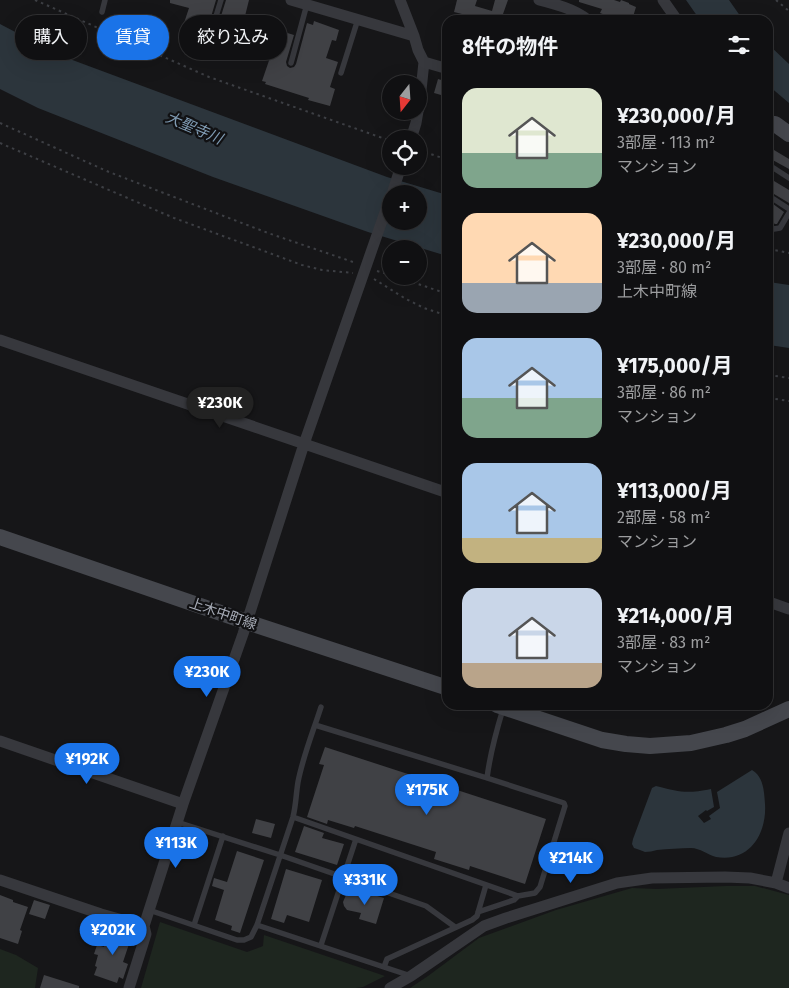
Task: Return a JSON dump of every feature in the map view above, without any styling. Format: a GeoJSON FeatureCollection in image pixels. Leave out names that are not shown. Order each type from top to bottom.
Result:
{"type":"FeatureCollection","features":[{"type":"Feature","properties":{"kind":"main road"},"geometry":{"type":"LineString","coordinates":[[773,122],[789,134]]}},
{"type":"Feature","properties":{"kind":"main road","name":"上木中町線"},"geometry":{"type":"LineString","coordinates":[[0,537],[246,622],[442,686]]}},
{"type":"Feature","properties":{"kind":"main road"},"geometry":{"type":"LineString","coordinates":[[513,710],[602,740],[650,746],[691,743],[726,735],[789,710]]}},
{"type":"Feature","properties":{"kind":"street"},"geometry":{"type":"LineString","coordinates":[[290,0],[308,2],[414,36]]}},
{"type":"Feature","properties":{"kind":"street"},"geometry":{"type":"LineString","coordinates":[[400,0],[424,62],[423,75]]}},
{"type":"Feature","properties":{"kind":"street"},"geometry":{"type":"LineString","coordinates":[[539,0],[582,15]]}},
{"type":"Feature","properties":{"kind":"street"},"geometry":{"type":"LineString","coordinates":[[663,0],[674,15]]}},
{"type":"Feature","properties":{"kind":"street"},"geometry":{"type":"LineString","coordinates":[[424,62],[442,67]]}},
{"type":"Feature","properties":{"kind":"street"},"geometry":{"type":"LineString","coordinates":[[128,988],[146,934],[144,926],[177,822],[246,622],[304,444],[382,223]]}},
{"type":"Feature","properties":{"kind":"street"},"geometry":{"type":"LineString","coordinates":[[0,340],[442,491]]}},
{"type":"Feature","properties":{"kind":"street"},"geometry":{"type":"LineString","coordinates":[[773,603],[789,609]]}},
{"type":"Feature","properties":{"kind":"street"},"geometry":{"type":"LineString","coordinates":[[0,741],[183,804]]}},
{"type":"Feature","properties":{"kind":"street"},"geometry":{"type":"LineString","coordinates":[[776,883],[789,833]]}},
{"type":"Feature","properties":{"kind":"street"},"geometry":{"type":"LineString","coordinates":[[390,988],[411,976],[484,926],[617,883],[652,878],[750,878],[776,883],[789,888]]}},
{"type":"Feature","properties":{"kind":"street"},"geometry":{"type":"LineString","coordinates":[[0,880],[101,914],[144,926]]}},
{"type":"Feature","properties":{"kind":"lane"},"geometry":{"type":"LineString","coordinates":[[102,12],[105,0]]}},
{"type":"Feature","properties":{"kind":"lane"},"geometry":{"type":"LineString","coordinates":[[216,15],[221,0]]}},
{"type":"Feature","properties":{"kind":"lane"},"geometry":{"type":"LineString","coordinates":[[290,63],[308,2]]}},
{"type":"Feature","properties":{"kind":"lane"},"geometry":{"type":"LineString","coordinates":[[341,74],[358,19]]}},
{"type":"Feature","properties":{"kind":"lane"},"geometry":{"type":"LineString","coordinates":[[773,168],[789,178]]}},
{"type":"Feature","properties":{"kind":"lane"},"geometry":{"type":"LineString","coordinates":[[773,199],[789,211],[780,228],[773,228]]}},
{"type":"Feature","properties":{"kind":"lane"},"geometry":{"type":"LineString","coordinates":[[149,910],[237,940],[252,937],[293,817],[303,760],[321,707]]}},
{"type":"Feature","properties":{"kind":"lane"},"geometry":{"type":"LineString","coordinates":[[487,778],[500,710]]}},
{"type":"Feature","properties":{"kind":"lane"},"geometry":{"type":"LineString","coordinates":[[293,817],[518,896],[535,893],[540,887],[565,806],[564,802],[315,725]]}},
{"type":"Feature","properties":{"kind":"lane"},"geometry":{"type":"LineString","coordinates":[[177,822],[280,855],[426,906],[455,927]]}},
{"type":"Feature","properties":{"kind":"lane"},"geometry":{"type":"LineString","coordinates":[[194,925],[223,836]]}},
{"type":"Feature","properties":{"kind":"lane"},"geometry":{"type":"LineString","coordinates":[[320,946],[356,839]]}},
{"type":"Feature","properties":{"kind":"lane"},"geometry":{"type":"LineString","coordinates":[[384,967],[388,959],[477,916],[486,885]]}},
{"type":"Feature","properties":{"kind":"lane"},"geometry":{"type":"LineString","coordinates":[[478,912],[514,900],[518,896]]}},
{"type":"Feature","properties":{"kind":"lane"},"geometry":{"type":"LineString","coordinates":[[257,924],[411,976]]}},
{"type":"Feature","properties":{"kind":"path"},"geometry":{"type":"LineString","coordinates":[[35,0],[209,77],[382,138]]}},
{"type":"Feature","properties":{"kind":"path"},"geometry":{"type":"LineString","coordinates":[[776,0],[789,11]]}},
{"type":"Feature","properties":{"kind":"path"},"geometry":{"type":"LineString","coordinates":[[0,123],[109,172],[365,270],[382,274]]}},
{"type":"Feature","properties":{"kind":"path"},"geometry":{"type":"LineString","coordinates":[[0,143],[174,218],[302,265],[322,270],[365,270],[406,299],[442,314]]}},
{"type":"Feature","properties":{"kind":"path"},"geometry":{"type":"LineString","coordinates":[[427,153],[442,158]]}},
{"type":"Feature","properties":{"kind":"path"},"geometry":{"type":"LineString","coordinates":[[773,251],[789,253]]}},
{"type":"Feature","properties":{"kind":"path"},"geometry":{"type":"LineString","coordinates":[[420,285],[442,292]]}},
{"type":"Feature","properties":{"kind":"path"},"geometry":{"type":"LineString","coordinates":[[773,376],[789,378]]}},
{"type":"Feature","properties":{"kind":"path"},"geometry":{"type":"LineString","coordinates":[[773,399],[789,401]]}},
{"type":"Feature","properties":{"kind":"shaded area"},"geometry":{"type":"Polygon","coordinates":[[[755,886],[789,895],[789,988],[410,988],[479,938],[556,910],[632,888],[657,889],[755,886]]]}},
{"type":"Feature","properties":{"kind":"shaded area"},"geometry":{"type":"Polygon","coordinates":[[[160,922],[247,952],[263,946],[264,935],[385,976],[363,987],[356,988],[141,988],[160,922]]]}},
{"type":"Feature","properties":{"kind":"shaded area"},"geometry":{"type":"Polygon","coordinates":[[[0,949],[16,955],[38,968],[35,988],[0,988],[0,949]]]}},
{"type":"Feature","properties":{"kind":"water"},"geometry":{"type":"Polygon","coordinates":[[[686,0],[729,0],[740,15],[696,15],[686,0]]]}},
{"type":"Feature","properties":{"kind":"water","name":"大聖寺川"},"geometry":{"type":"Polygon","coordinates":[[[0,24],[15,32],[15,60],[72,60],[387,177],[414,185],[382,185],[382,230],[427,230],[427,189],[442,194],[442,254],[427,250],[427,240],[394,240],[213,177],[38,108],[0,89],[0,24]]]}},
{"type":"Feature","properties":{"kind":"water"},"geometry":{"type":"Polygon","coordinates":[[[773,49],[789,64],[789,103],[773,89],[773,49]]]}},
{"type":"Feature","properties":{"kind":"water"},"geometry":{"type":"Polygon","coordinates":[[[773,283],[789,285],[789,348],[773,346],[773,283]]]}},
{"type":"Feature","properties":{"kind":"water"},"geometry":{"type":"Polygon","coordinates":[[[752,770],[759,777],[763,785],[765,815],[759,836],[747,851],[728,858],[716,857],[694,848],[645,852],[634,848],[632,844],[633,839],[652,788],[656,786],[689,792],[711,789],[714,807],[698,816],[704,823],[711,819],[709,816],[720,808],[717,792],[752,770]]]}},
{"type":"Feature","properties":{"kind":"building"},"geometry":{"type":"Polygon","coordinates":[[[170,0],[216,0],[212,15],[187,15],[189,8],[170,3],[170,0]]]}},
{"type":"Feature","properties":{"kind":"building"},"geometry":{"type":"Polygon","coordinates":[[[226,0],[249,0],[245,15],[221,15],[226,0]]]}},
{"type":"Feature","properties":{"kind":"building"},"geometry":{"type":"Polygon","coordinates":[[[457,0],[477,0],[475,6],[492,11],[495,0],[508,0],[503,14],[507,15],[466,15],[454,12],[457,0]]]}},
{"type":"Feature","properties":{"kind":"building"},"geometry":{"type":"Polygon","coordinates":[[[579,0],[614,0],[620,2],[621,0],[636,7],[634,15],[605,15],[600,13],[602,9],[579,2],[579,0]]]}},
{"type":"Feature","properties":{"kind":"building"},"geometry":{"type":"Polygon","coordinates":[[[314,21],[339,30],[336,41],[332,40],[326,58],[338,62],[330,87],[335,89],[330,106],[308,100],[309,98],[265,84],[266,82],[262,81],[269,60],[287,60],[287,66],[290,68],[294,67],[307,23],[313,25],[314,21]]]}},
{"type":"Feature","properties":{"kind":"building"},"geometry":{"type":"Polygon","coordinates":[[[287,33],[294,35],[287,59],[287,33]]]}},
{"type":"Feature","properties":{"kind":"building"},"geometry":{"type":"Polygon","coordinates":[[[438,79],[442,80],[442,95],[434,93],[438,79]]]}},
{"type":"Feature","properties":{"kind":"building"},"geometry":{"type":"Polygon","coordinates":[[[773,149],[789,159],[789,169],[773,160],[773,149]]]}},
{"type":"Feature","properties":{"kind":"building"},"geometry":{"type":"Polygon","coordinates":[[[773,180],[789,190],[789,203],[773,193],[773,180]]]}},
{"type":"Feature","properties":{"kind":"building"},"geometry":{"type":"Polygon","coordinates":[[[773,204],[784,212],[777,224],[773,223],[773,204]]]}},
{"type":"Feature","properties":{"kind":"building"},"geometry":{"type":"Polygon","coordinates":[[[325,747],[546,819],[525,884],[470,866],[469,870],[434,859],[436,852],[355,826],[354,828],[328,820],[327,824],[307,817],[324,765],[319,764],[325,747]]]}},
{"type":"Feature","properties":{"kind":"building"},"geometry":{"type":"Polygon","coordinates":[[[256,819],[275,824],[271,838],[252,833],[256,819]]]}},
{"type":"Feature","properties":{"kind":"building"},"geometry":{"type":"Polygon","coordinates":[[[304,826],[324,833],[322,838],[344,844],[337,865],[295,852],[304,826]]]}},
{"type":"Feature","properties":{"kind":"building"},"geometry":{"type":"Polygon","coordinates":[[[237,851],[264,860],[240,933],[231,930],[232,926],[215,920],[224,890],[212,886],[214,878],[227,882],[237,851]]]}},
{"type":"Feature","properties":{"kind":"building"},"geometry":{"type":"Polygon","coordinates":[[[286,869],[322,880],[309,922],[287,915],[284,923],[271,919],[286,869]]]}},
{"type":"Feature","properties":{"kind":"building"},"geometry":{"type":"Polygon","coordinates":[[[349,893],[366,899],[367,893],[384,898],[376,924],[359,919],[361,913],[347,910],[343,902],[349,893]]]}},
{"type":"Feature","properties":{"kind":"building"},"geometry":{"type":"Polygon","coordinates":[[[0,895],[28,907],[20,930],[22,931],[18,944],[0,938],[0,895]]]}},
{"type":"Feature","properties":{"kind":"building"},"geometry":{"type":"Polygon","coordinates":[[[34,900],[50,905],[45,919],[29,914],[34,900]]]}},
{"type":"Feature","properties":{"kind":"building"},"geometry":{"type":"Polygon","coordinates":[[[109,931],[137,937],[134,946],[129,944],[123,962],[128,964],[123,979],[119,977],[117,983],[94,975],[97,967],[95,966],[98,955],[94,954],[97,945],[104,947],[109,931]]]}},
{"type":"Feature","properties":{"kind":"building"},"geometry":{"type":"Polygon","coordinates":[[[44,975],[79,986],[79,988],[40,988],[44,975]]]}}]}
